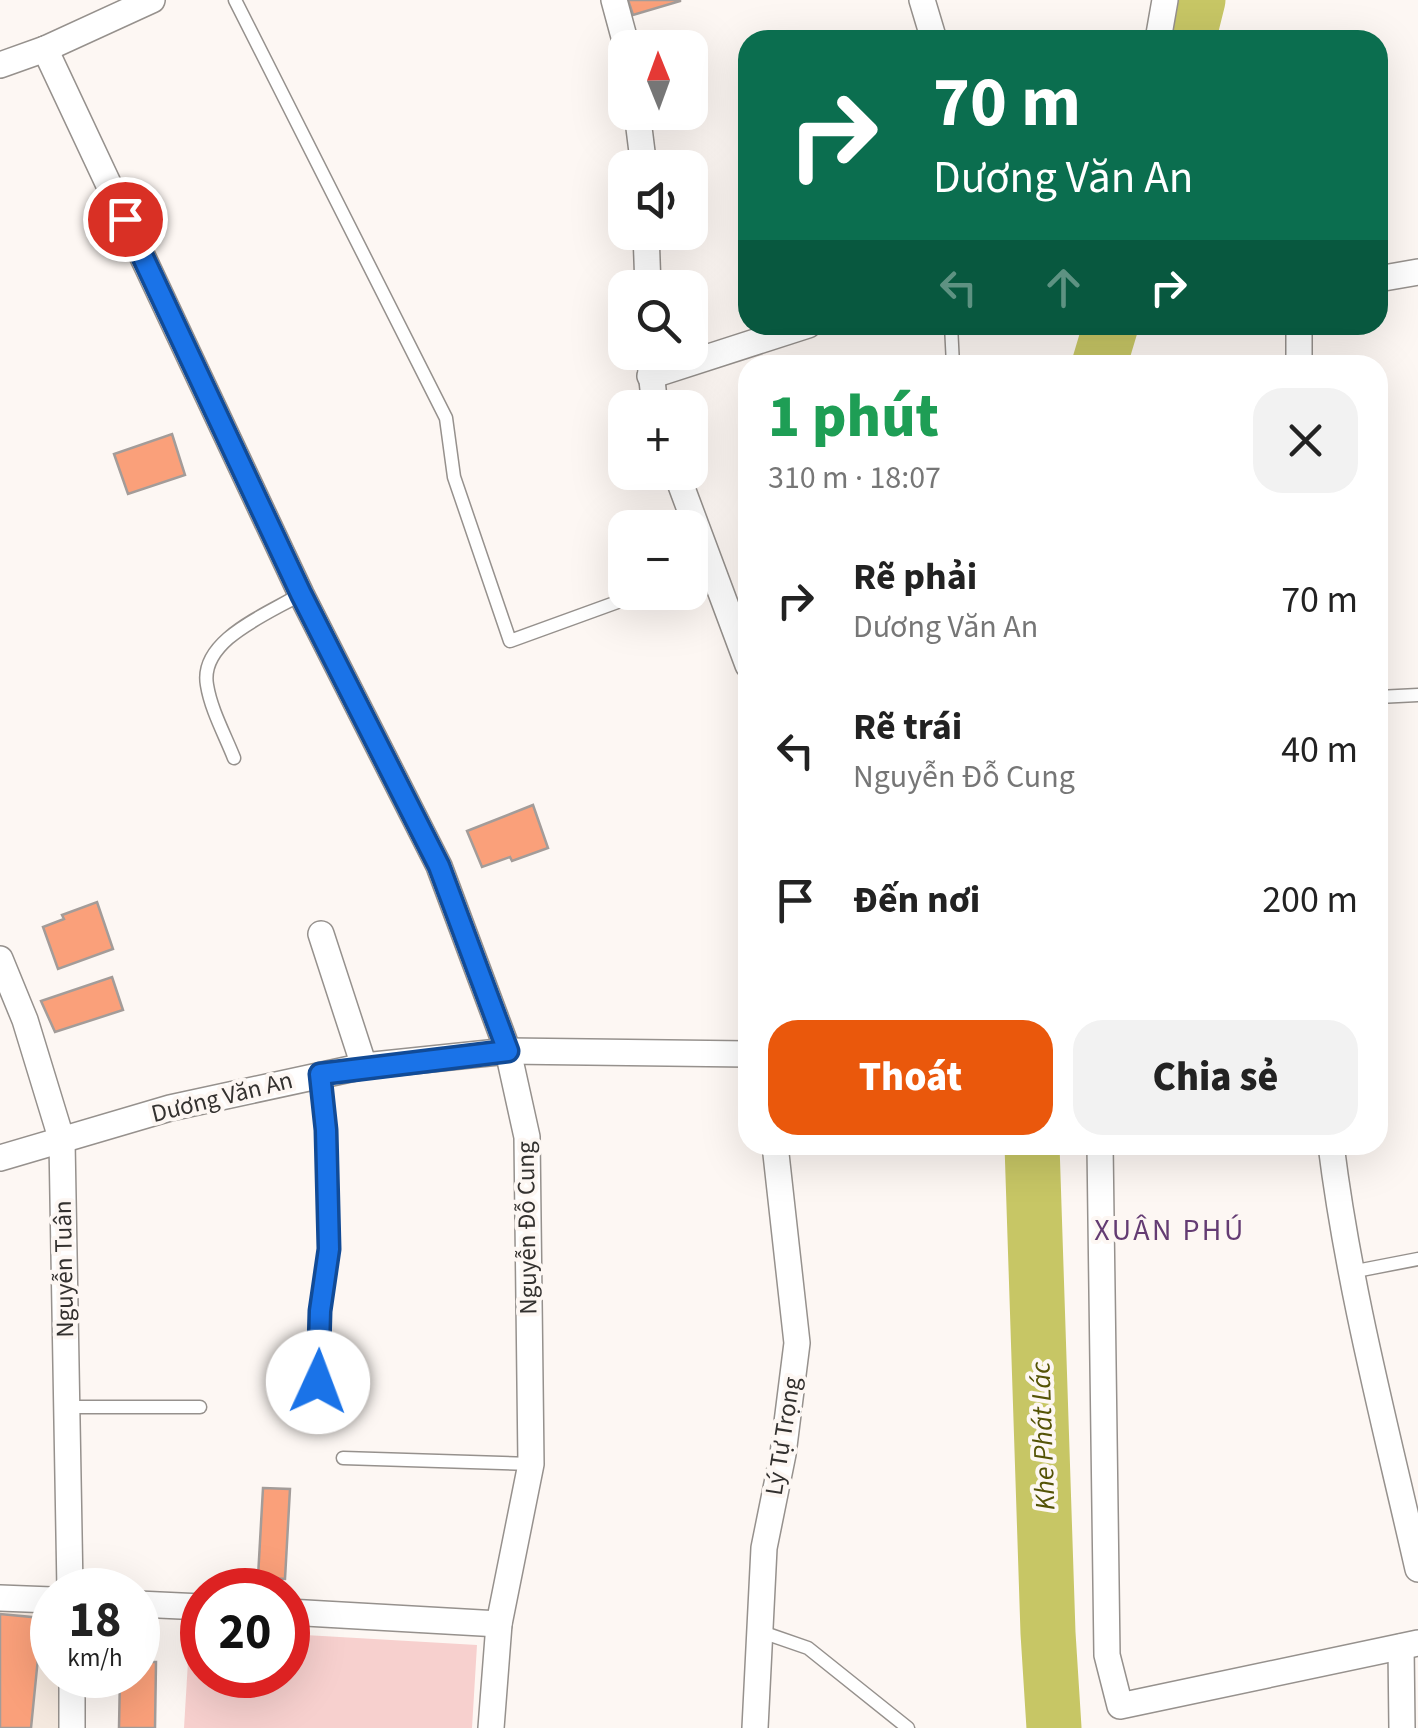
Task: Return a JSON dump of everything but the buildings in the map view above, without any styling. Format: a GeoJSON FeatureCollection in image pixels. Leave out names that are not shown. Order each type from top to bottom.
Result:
{"type":"FeatureCollection","features":[{"type":"Feature","properties":{"kind":"street"},"geometry":{"type":"LineString","coordinates":[[0,65],[152,0]]}},
{"type":"Feature","properties":{"kind":"street"},"geometry":{"type":"LineString","coordinates":[[614,0],[622,30]]}},
{"type":"Feature","properties":{"kind":"street"},"geometry":{"type":"LineString","coordinates":[[922,0],[931,30]]}},
{"type":"Feature","properties":{"kind":"street"},"geometry":{"type":"LineString","coordinates":[[1160,30],[1164,0]]}},
{"type":"Feature","properties":{"kind":"street","name":"Nguyễn Đỗ Cung"},"geometry":{"type":"LineString","coordinates":[[45,49],[301,594],[439,866],[508,1051],[527,1136],[531,1464],[499,1624],[491,1728]]}},
{"type":"Feature","properties":{"kind":"street"},"geometry":{"type":"LineString","coordinates":[[1388,276],[1418,272]]}},
{"type":"Feature","properties":{"kind":"street"},"geometry":{"type":"LineString","coordinates":[[708,350],[767,335]]}},
{"type":"Feature","properties":{"kind":"street"},"geometry":{"type":"LineString","coordinates":[[708,581],[738,619]]}},
{"type":"Feature","properties":{"kind":"street"},"geometry":{"type":"LineString","coordinates":[[320,934],[364,1066]]}},
{"type":"Feature","properties":{"kind":"street","name":"Nguyễn Tuân"},"geometry":{"type":"LineString","coordinates":[[0,959],[25,1020],[62,1141],[70,1568]]}},
{"type":"Feature","properties":{"kind":"street","name":"Dương Văn An"},"geometry":{"type":"LineString","coordinates":[[0,1158],[170,1108],[364,1066],[508,1051],[738,1058]]}},
{"type":"Feature","properties":{"kind":"street","name":"Lý Tự Trọng"},"geometry":{"type":"LineString","coordinates":[[754,1728],[764,1548],[783,1454],[797,1344],[776,1155]]}},
{"type":"Feature","properties":{"kind":"street"},"geometry":{"type":"LineString","coordinates":[[1100,1155],[1107,1655],[1120,1711],[1410,1645],[1402,1728]]}},
{"type":"Feature","properties":{"kind":"street"},"geometry":{"type":"LineString","coordinates":[[1332,1155],[1350,1272],[1418,1569]]}},
{"type":"Feature","properties":{"kind":"street"},"geometry":{"type":"LineString","coordinates":[[0,1598],[30,1599]]}},
{"type":"Feature","properties":{"kind":"street"},"geometry":{"type":"LineString","coordinates":[[310,1613],[499,1624]]}},
{"type":"Feature","properties":{"kind":"street"},"geometry":{"type":"LineString","coordinates":[[72,1698],[72,1728]]}},
{"type":"Feature","properties":{"kind":"lane"},"geometry":{"type":"LineString","coordinates":[[235,0],[446,418],[454,477],[510,641],[608,605]]}},
{"type":"Feature","properties":{"kind":"lane"},"geometry":{"type":"LineString","coordinates":[[234,758],[207,687],[206,666],[222,642],[301,594]]}},
{"type":"Feature","properties":{"kind":"lane"},"geometry":{"type":"LineString","coordinates":[[1388,696],[1418,694]]}},
{"type":"Feature","properties":{"kind":"lane"},"geometry":{"type":"LineString","coordinates":[[318,1382],[320,1311],[329,1249],[326,1130],[320,1074]]}},
{"type":"Feature","properties":{"kind":"lane"},"geometry":{"type":"LineString","coordinates":[[1350,1272],[1418,1258]]}},
{"type":"Feature","properties":{"kind":"lane"},"geometry":{"type":"LineString","coordinates":[[66,1407],[200,1407]]}},
{"type":"Feature","properties":{"kind":"lane"},"geometry":{"type":"LineString","coordinates":[[343,1458],[531,1464]]}},
{"type":"Feature","properties":{"kind":"lane"},"geometry":{"type":"LineString","coordinates":[[759,1632],[808,1648],[908,1728]]}},
{"type":"Feature","properties":{"kind":"shaded area"},"geometry":{"type":"Polygon","coordinates":[[[0,1607],[30,1609],[30,1698],[63,1698],[62,1728],[0,1728],[0,1607]]]}},
{"type":"Feature","properties":{"kind":"shaded area"},"geometry":{"type":"Polygon","coordinates":[[[310,1635],[477,1645],[472,1728],[184,1728],[186,1698],[310,1698],[310,1635]]]}},
{"type":"Feature","properties":{"kind":"waterway","name":"Khe Phát Lác"},"geometry":{"type":"LineString","coordinates":[[1190,30],[1198,0]]}},
{"type":"Feature","properties":{"kind":"waterway","name":"Khe Phát Lác"},"geometry":{"type":"LineString","coordinates":[[1102,355],[1108,335]]}},
{"type":"Feature","properties":{"kind":"waterway","name":"Khe Phát Lác"},"geometry":{"type":"LineString","coordinates":[[1032,1155],[1054,1728]]}},
{"type":"Feature","properties":{"kind":"district","name":"XUÂN PHÚ"},"geometry":{"type":"Point","coordinates":[1170,1230]}},
{"type":"Feature","properties":{"kind":"route"},"geometry":{"type":"LineString","coordinates":[[125,219],[301,594],[439,866],[508,1051],[320,1074],[326,1130],[329,1249],[320,1311],[318,1382]]}}]}
